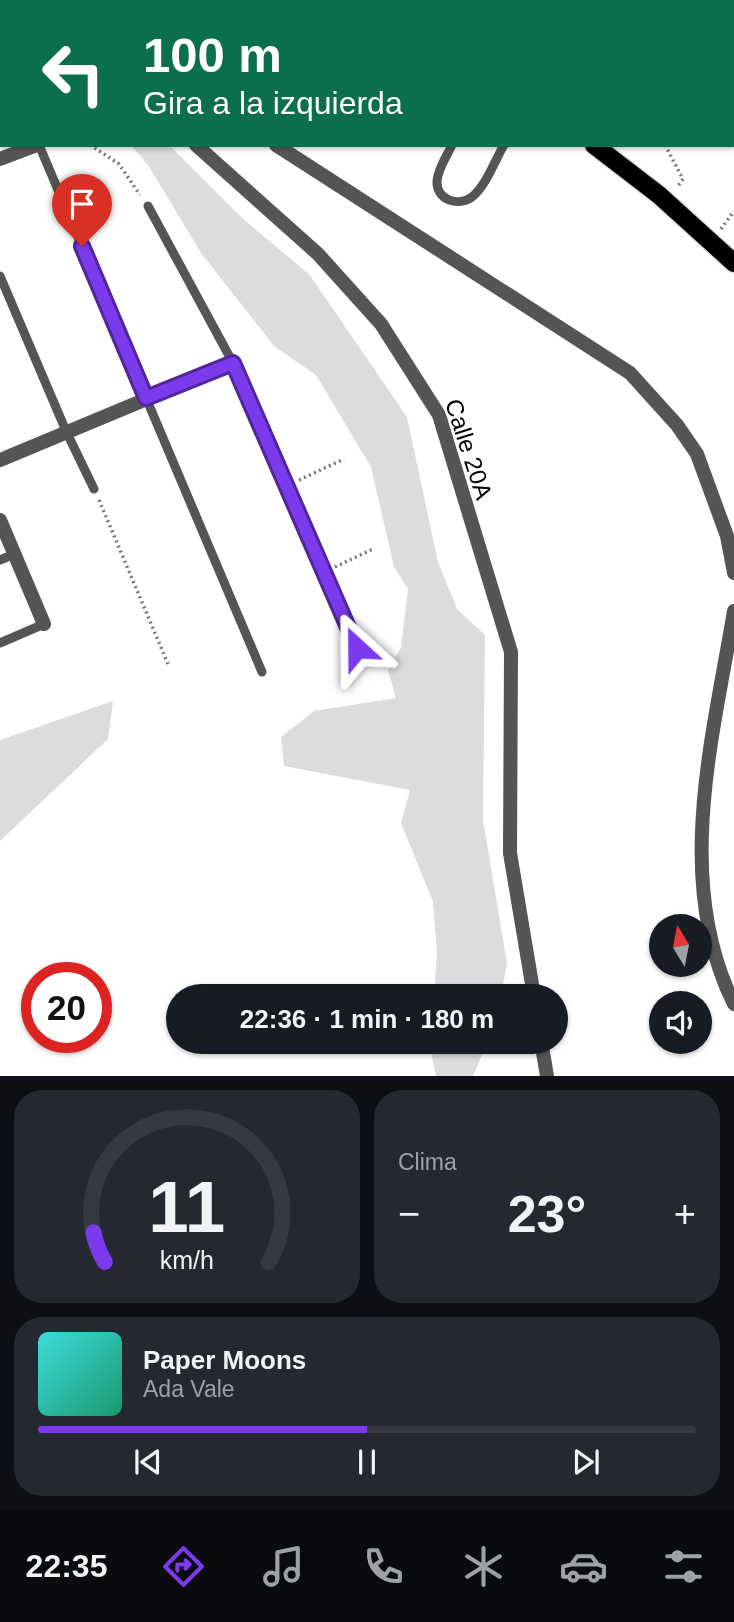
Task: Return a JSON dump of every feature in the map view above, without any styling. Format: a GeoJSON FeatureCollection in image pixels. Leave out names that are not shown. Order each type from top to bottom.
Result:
{"type":"FeatureCollection","features":[{"type":"Feature","properties":{"kind":"main road"},"geometry":{"type":"LineString","coordinates":[[597,147],[659,195],[734,263]]}},
{"type":"Feature","properties":{"kind":"street"},"geometry":{"type":"LineString","coordinates":[[0,159],[33,147]]}},
{"type":"Feature","properties":{"kind":"street","name":"Calle 20A"},"geometry":{"type":"LineString","coordinates":[[198,147],[318,254],[381,324],[439,415],[511,652],[510,853],[532,984]]}},
{"type":"Feature","properties":{"kind":"street"},"geometry":{"type":"LineString","coordinates":[[279,147],[630,373],[677,425],[697,454],[727,536],[734,573]]}},
{"type":"Feature","properties":{"kind":"street"},"geometry":{"type":"LineString","coordinates":[[0,460],[233,363]]}},
{"type":"Feature","properties":{"kind":"street"},"geometry":{"type":"LineString","coordinates":[[0,520],[6,557],[44,624]]}},
{"type":"Feature","properties":{"kind":"street"},"geometry":{"type":"LineString","coordinates":[[734,611],[703,788],[701,855],[710,933],[720,976],[734,1003]]}},
{"type":"Feature","properties":{"kind":"street"},"geometry":{"type":"LineString","coordinates":[[543,1054],[547,1076]]}},
{"type":"Feature","properties":{"kind":"lane"},"geometry":{"type":"LineString","coordinates":[[27,0],[41,0]]}},
{"type":"Feature","properties":{"kind":"lane"},"geometry":{"type":"LineString","coordinates":[[39,147],[262,672]]}},
{"type":"Feature","properties":{"kind":"lane"},"geometry":{"type":"LineString","coordinates":[[451,147],[439,170],[436,184],[442,195],[452,202],[464,202],[475,195],[503,147]]}},
{"type":"Feature","properties":{"kind":"lane"},"geometry":{"type":"LineString","coordinates":[[148,206],[233,363],[357,648]]}},
{"type":"Feature","properties":{"kind":"lane"},"geometry":{"type":"LineString","coordinates":[[0,276],[66,431],[94,489]]}},
{"type":"Feature","properties":{"kind":"lane"},"geometry":{"type":"LineString","coordinates":[[0,643],[44,624]]}},
{"type":"Feature","properties":{"kind":"path"},"geometry":{"type":"LineString","coordinates":[[93,147],[119,164],[148,206]]}},
{"type":"Feature","properties":{"kind":"path"},"geometry":{"type":"LineString","coordinates":[[288,486],[344,459]]}},
{"type":"Feature","properties":{"kind":"path"},"geometry":{"type":"LineString","coordinates":[[94,489],[168,664]]}},
{"type":"Feature","properties":{"kind":"path"},"geometry":{"type":"LineString","coordinates":[[323,572],[373,549]]}},
{"type":"Feature","properties":{"kind":"shaded area"},"geometry":{"type":"Polygon","coordinates":[[[133,147],[171,147],[241,217],[309,274],[407,417],[438,562],[457,609],[485,635],[483,820],[507,963],[503,984],[435,984],[437,952],[433,902],[401,823],[410,790],[284,766],[281,737],[314,711],[396,698],[388,671],[401,647],[408,589],[394,567],[371,467],[316,375],[274,346],[201,253],[148,165],[133,147]]]}},
{"type":"Feature","properties":{"kind":"shaded area"},"geometry":{"type":"Polygon","coordinates":[[[113,701],[108,739],[0,841],[0,740],[113,701]]]}},
{"type":"Feature","properties":{"kind":"shaded area"},"geometry":{"type":"Polygon","coordinates":[[[432,1054],[482,1054],[473,1076],[436,1076],[432,1054]]]}},
{"type":"Feature","properties":{"kind":"route"},"geometry":{"type":"LineString","coordinates":[[82,246],[146,398],[233,363],[357,648]]}}]}
